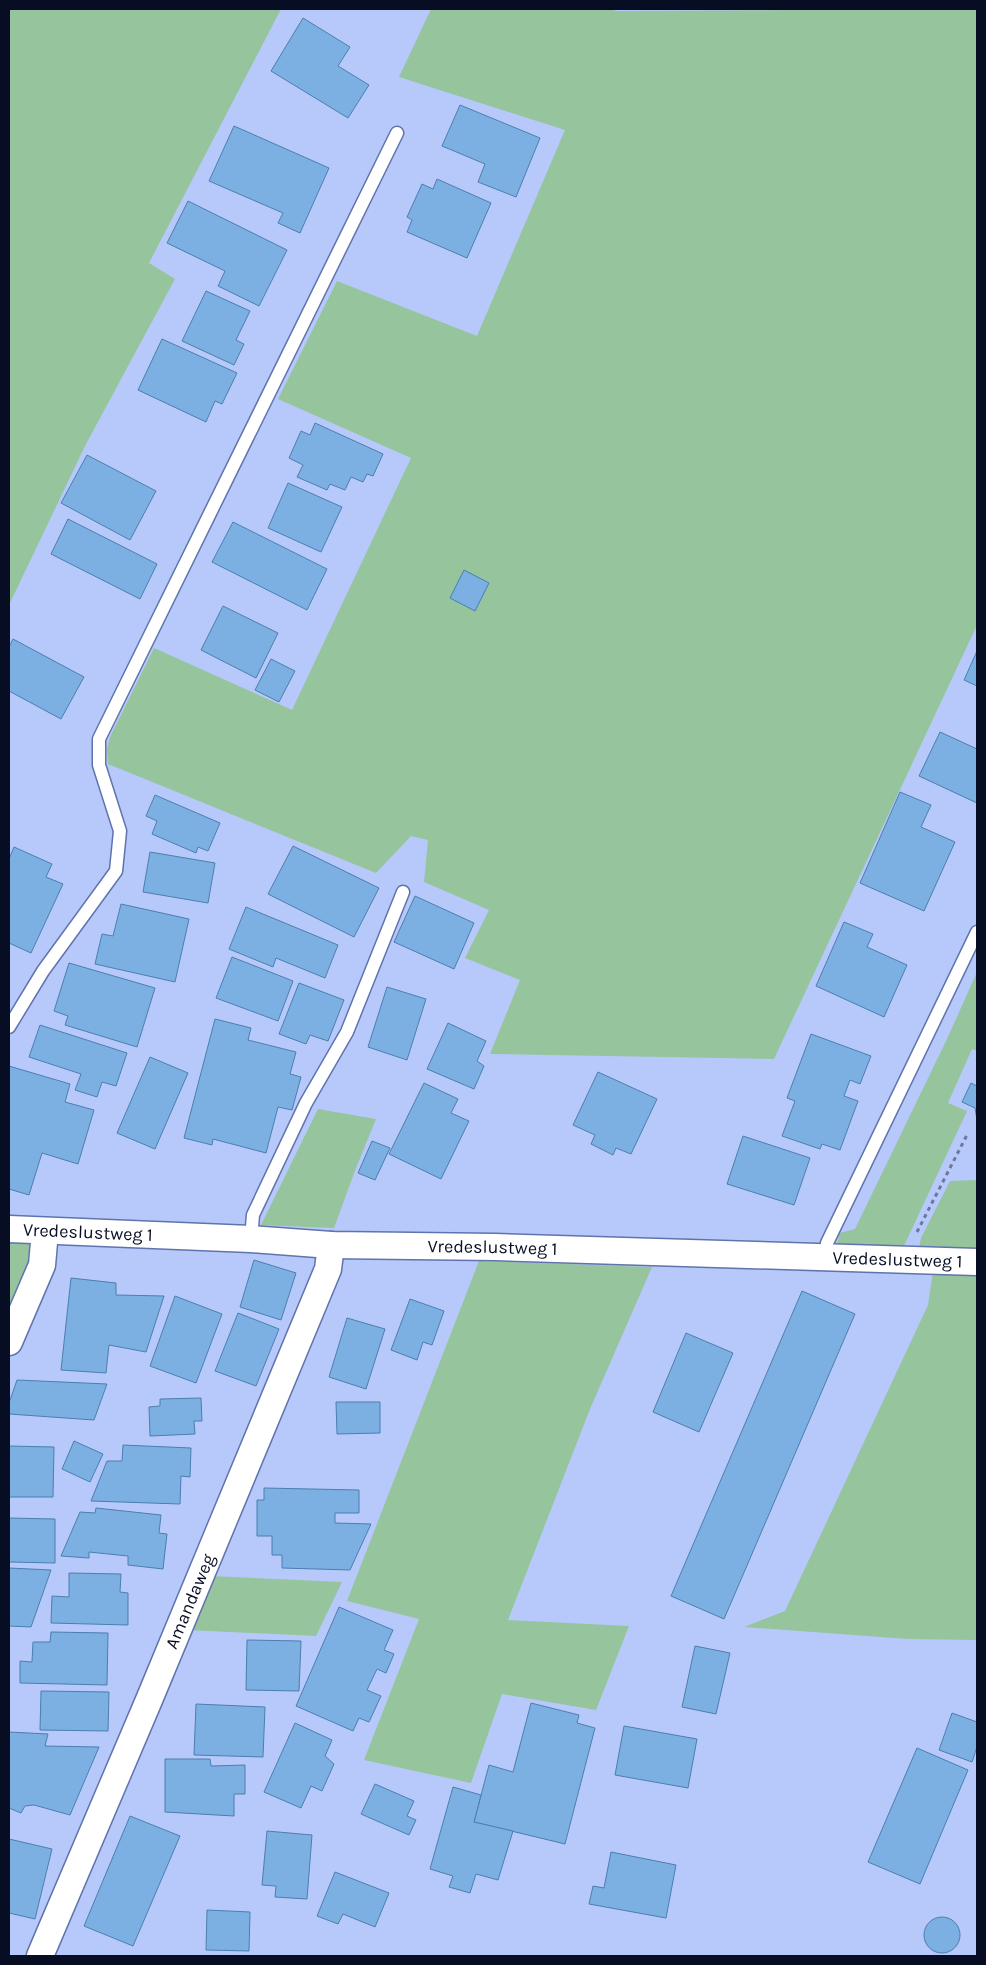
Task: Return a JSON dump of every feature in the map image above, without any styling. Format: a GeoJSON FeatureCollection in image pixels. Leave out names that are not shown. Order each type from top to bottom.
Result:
{"type":"FeatureCollection","features":[{"type":"Feature","properties":{"kind":"street","name":"Vredeslustweg 1"},"geometry":{"type":"LineString","coordinates":[[9,1229],[251,1239],[331,1245],[495,1247],[977,1262]]}},
{"type":"Feature","properties":{"kind":"street"},"geometry":{"type":"LineString","coordinates":[[9,1342],[42,1265],[45,1230]]}},
{"type":"Feature","properties":{"kind":"street","name":"Amandaweg"},"geometry":{"type":"LineString","coordinates":[[40,1956],[328,1269],[331,1245]]}},
{"type":"Feature","properties":{"kind":"lane"},"geometry":{"type":"LineString","coordinates":[[9,1027],[43,971],[116,871],[120,831],[99,765],[99,739],[396,134]]}},
{"type":"Feature","properties":{"kind":"lane"},"geometry":{"type":"LineString","coordinates":[[251,1239],[253,1215],[306,1103],[347,1032],[403,892]]}},
{"type":"Feature","properties":{"kind":"lane"},"geometry":{"type":"LineString","coordinates":[[826,1256],[827,1243],[977,932]]}},
{"type":"Feature","properties":{"kind":"path"},"geometry":{"type":"LineString","coordinates":[[912,1259],[913,1241],[968,1133]]}},
{"type":"Feature","properties":{"kind":"green space"},"geometry":{"type":"Polygon","coordinates":[[[9,9],[281,9],[149,263],[175,279],[86,444],[9,605],[9,9]]]}},
{"type":"Feature","properties":{"kind":"green space"},"geometry":{"type":"Polygon","coordinates":[[[431,9],[615,9],[615,11],[977,9],[977,625],[774,1059],[490,1054],[520,980],[465,958],[489,910],[424,882],[428,840],[411,836],[376,873],[108,764],[107,749],[110,737],[154,648],[292,710],[411,458],[278,399],[337,281],[477,336],[565,130],[399,77],[431,9]]]}},
{"type":"Feature","properties":{"kind":"green space"},"geometry":{"type":"Polygon","coordinates":[[[977,972],[977,1051],[972,1049],[948,1103],[967,1111],[903,1248],[836,1247],[840,1233],[855,1229],[947,1039],[977,972]]]}},
{"type":"Feature","properties":{"kind":"green space"},"geometry":{"type":"Polygon","coordinates":[[[318,1109],[376,1119],[334,1228],[261,1225],[318,1109]]]}},
{"type":"Feature","properties":{"kind":"green space"},"geometry":{"type":"Polygon","coordinates":[[[977,1180],[977,1251],[919,1248],[921,1238],[950,1181],[977,1180]]]}},
{"type":"Feature","properties":{"kind":"green space"},"geometry":{"type":"Polygon","coordinates":[[[9,1238],[27,1241],[32,1250],[32,1263],[9,1319],[9,1238]]]}},
{"type":"Feature","properties":{"kind":"green space"},"geometry":{"type":"Polygon","coordinates":[[[479,1261],[652,1267],[590,1409],[508,1620],[629,1626],[596,1710],[502,1694],[471,1783],[364,1760],[419,1619],[347,1601],[479,1261]]]}},
{"type":"Feature","properties":{"kind":"green space"},"geometry":{"type":"Polygon","coordinates":[[[933,1271],[977,1272],[977,1640],[908,1639],[744,1627],[785,1611],[928,1305],[933,1271]]]}},
{"type":"Feature","properties":{"kind":"green space"},"geometry":{"type":"Polygon","coordinates":[[[210,1576],[342,1582],[316,1636],[188,1630],[210,1576]]]}},
{"type":"Feature","properties":{"kind":"building"},"geometry":{"type":"Polygon","coordinates":[[[303,18],[350,47],[338,66],[369,85],[348,118],[271,71],[303,18]]]}},
{"type":"Feature","properties":{"kind":"building"},"geometry":{"type":"Polygon","coordinates":[[[460,105],[540,138],[516,197],[478,182],[485,164],[442,146],[460,105]]]}},
{"type":"Feature","properties":{"kind":"building"},"geometry":{"type":"Polygon","coordinates":[[[234,126],[329,168],[300,233],[278,223],[283,213],[209,181],[234,126]]]}},
{"type":"Feature","properties":{"kind":"building"},"geometry":{"type":"Polygon","coordinates":[[[437,179],[491,203],[467,258],[407,232],[412,220],[407,217],[422,184],[433,189],[437,179]]]}},
{"type":"Feature","properties":{"kind":"building"},"geometry":{"type":"Polygon","coordinates":[[[188,201],[287,250],[259,306],[218,286],[225,271],[167,243],[188,201]]]}},
{"type":"Feature","properties":{"kind":"building"},"geometry":{"type":"Polygon","coordinates":[[[206,291],[250,311],[236,340],[244,344],[234,365],[182,341],[206,291]]]}},
{"type":"Feature","properties":{"kind":"building"},"geometry":{"type":"Polygon","coordinates":[[[162,339],[237,373],[222,404],[215,401],[206,422],[138,390],[162,339]]]}},
{"type":"Feature","properties":{"kind":"building"},"geometry":{"type":"Polygon","coordinates":[[[315,423],[383,454],[373,476],[367,474],[363,482],[351,477],[345,490],[330,484],[327,490],[297,477],[303,465],[289,458],[301,431],[310,435],[315,423]]]}},
{"type":"Feature","properties":{"kind":"building"},"geometry":{"type":"Polygon","coordinates":[[[87,455],[156,491],[130,540],[61,503],[87,455]]]}},
{"type":"Feature","properties":{"kind":"building"},"geometry":{"type":"Polygon","coordinates":[[[288,483],[342,507],[321,552],[268,528],[288,483]]]}},
{"type":"Feature","properties":{"kind":"building"},"geometry":{"type":"Polygon","coordinates":[[[68,519],[157,564],[140,599],[51,554],[68,519]]]}},
{"type":"Feature","properties":{"kind":"building"},"geometry":{"type":"Polygon","coordinates":[[[233,522],[327,569],[307,610],[212,562],[233,522]]]}},
{"type":"Feature","properties":{"kind":"building"},"geometry":{"type":"Polygon","coordinates":[[[464,570],[489,583],[475,611],[450,598],[464,570]]]}},
{"type":"Feature","properties":{"kind":"building"},"geometry":{"type":"Polygon","coordinates":[[[223,606],[278,633],[256,678],[201,650],[223,606]]]}},
{"type":"Feature","properties":{"kind":"building"},"geometry":{"type":"Polygon","coordinates":[[[13,639],[84,677],[61,719],[9,691],[9,647],[13,639]]]}},
{"type":"Feature","properties":{"kind":"building"},"geometry":{"type":"Polygon","coordinates":[[[977,651],[977,686],[964,680],[977,651]]]}},
{"type":"Feature","properties":{"kind":"building"},"geometry":{"type":"Polygon","coordinates":[[[271,659],[295,671],[279,702],[255,690],[271,659]]]}},
{"type":"Feature","properties":{"kind":"building"},"geometry":{"type":"Polygon","coordinates":[[[940,732],[977,749],[977,803],[919,776],[940,732]]]}},
{"type":"Feature","properties":{"kind":"building"},"geometry":{"type":"Polygon","coordinates":[[[900,792],[931,805],[921,827],[955,842],[924,911],[860,883],[900,792]]]}},
{"type":"Feature","properties":{"kind":"building"},"geometry":{"type":"Polygon","coordinates":[[[155,795],[220,823],[208,851],[198,847],[196,853],[152,834],[157,821],[146,816],[155,795]]]}},
{"type":"Feature","properties":{"kind":"building"},"geometry":{"type":"Polygon","coordinates":[[[293,846],[379,888],[354,937],[268,894],[293,846]]]}},
{"type":"Feature","properties":{"kind":"building"},"geometry":{"type":"Polygon","coordinates":[[[14,847],[52,864],[46,877],[63,884],[31,953],[9,943],[9,859],[14,847]]]}},
{"type":"Feature","properties":{"kind":"building"},"geometry":{"type":"Polygon","coordinates":[[[150,852],[215,863],[208,903],[143,892],[150,852]]]}},
{"type":"Feature","properties":{"kind":"building"},"geometry":{"type":"Polygon","coordinates":[[[415,896],[474,923],[454,969],[394,942],[415,896]]]}},
{"type":"Feature","properties":{"kind":"building"},"geometry":{"type":"Polygon","coordinates":[[[121,904],[189,919],[175,982],[95,964],[102,934],[113,936],[121,904]]]}},
{"type":"Feature","properties":{"kind":"building"},"geometry":{"type":"Polygon","coordinates":[[[246,907],[338,945],[325,978],[276,958],[273,967],[229,949],[246,907]]]}},
{"type":"Feature","properties":{"kind":"building"},"geometry":{"type":"Polygon","coordinates":[[[844,922],[873,934],[867,947],[907,965],[884,1017],[816,986],[844,922]]]}},
{"type":"Feature","properties":{"kind":"building"},"geometry":{"type":"Polygon","coordinates":[[[232,957],[293,981],[278,1021],[216,998],[232,957]]]}},
{"type":"Feature","properties":{"kind":"building"},"geometry":{"type":"Polygon","coordinates":[[[69,963],[155,988],[137,1047],[65,1025],[68,1016],[54,1011],[69,963]]]}},
{"type":"Feature","properties":{"kind":"building"},"geometry":{"type":"Polygon","coordinates":[[[299,983],[344,1000],[328,1041],[310,1035],[306,1044],[279,1034],[299,983]]]}},
{"type":"Feature","properties":{"kind":"building"},"geometry":{"type":"Polygon","coordinates":[[[387,987],[426,999],[407,1060],[368,1047],[387,987]]]}},
{"type":"Feature","properties":{"kind":"building"},"geometry":{"type":"Polygon","coordinates":[[[215,1019],[251,1028],[248,1040],[296,1052],[290,1074],[301,1077],[292,1110],[278,1107],[266,1153],[213,1139],[212,1145],[184,1138],[215,1019]]]}},
{"type":"Feature","properties":{"kind":"building"},"geometry":{"type":"Polygon","coordinates":[[[448,1023],[486,1041],[477,1061],[484,1066],[474,1089],[427,1069],[448,1023]]]}},
{"type":"Feature","properties":{"kind":"building"},"geometry":{"type":"Polygon","coordinates":[[[40,1025],[127,1053],[116,1086],[102,1082],[97,1097],[75,1090],[81,1074],[29,1057],[40,1025]]]}},
{"type":"Feature","properties":{"kind":"building"},"geometry":{"type":"Polygon","coordinates":[[[811,1034],[871,1056],[860,1084],[850,1080],[844,1096],[858,1101],[840,1150],[822,1144],[820,1149],[782,1136],[795,1101],[787,1098],[811,1034]]]}},
{"type":"Feature","properties":{"kind":"building"},"geometry":{"type":"Polygon","coordinates":[[[150,1057],[188,1073],[155,1149],[117,1133],[150,1057]]]}},
{"type":"Feature","properties":{"kind":"building"},"geometry":{"type":"Polygon","coordinates":[[[9,1066],[70,1084],[65,1102],[94,1110],[78,1164],[42,1153],[29,1195],[9,1189],[9,1066]]]}},
{"type":"Feature","properties":{"kind":"building"},"geometry":{"type":"Polygon","coordinates":[[[598,1072],[657,1099],[631,1154],[616,1148],[613,1155],[591,1144],[595,1135],[573,1125],[598,1072]]]}},
{"type":"Feature","properties":{"kind":"building"},"geometry":{"type":"Polygon","coordinates":[[[424,1083],[458,1099],[451,1113],[469,1121],[441,1179],[389,1154],[424,1083]]]}},
{"type":"Feature","properties":{"kind":"building"},"geometry":{"type":"Polygon","coordinates":[[[971,1083],[977,1086],[977,1120],[975,1108],[962,1102],[971,1083]]]}},
{"type":"Feature","properties":{"kind":"building"},"geometry":{"type":"Polygon","coordinates":[[[743,1136],[810,1158],[794,1205],[727,1184],[743,1136]]]}},
{"type":"Feature","properties":{"kind":"building"},"geometry":{"type":"Polygon","coordinates":[[[372,1141],[390,1148],[375,1180],[358,1173],[372,1141]]]}},
{"type":"Feature","properties":{"kind":"building"},"geometry":{"type":"Polygon","coordinates":[[[254,1260],[296,1273],[281,1320],[240,1307],[254,1260]]]}},
{"type":"Feature","properties":{"kind":"building"},"geometry":{"type":"Polygon","coordinates":[[[71,1278],[116,1283],[116,1295],[164,1296],[146,1352],[109,1345],[106,1373],[61,1370],[71,1278]]]}},
{"type":"Feature","properties":{"kind":"building"},"geometry":{"type":"Polygon","coordinates":[[[802,1291],[855,1314],[724,1619],[671,1596],[802,1291]]]}},
{"type":"Feature","properties":{"kind":"building"},"geometry":{"type":"Polygon","coordinates":[[[175,1296],[222,1314],[196,1383],[150,1366],[175,1296]]]}},
{"type":"Feature","properties":{"kind":"building"},"geometry":{"type":"Polygon","coordinates":[[[410,1299],[444,1311],[432,1345],[423,1342],[417,1360],[391,1350],[410,1299]]]}},
{"type":"Feature","properties":{"kind":"building"},"geometry":{"type":"Polygon","coordinates":[[[238,1313],[279,1329],[256,1386],[215,1371],[238,1313]]]}},
{"type":"Feature","properties":{"kind":"building"},"geometry":{"type":"Polygon","coordinates":[[[347,1318],[385,1329],[366,1389],[329,1377],[347,1318]]]}},
{"type":"Feature","properties":{"kind":"building"},"geometry":{"type":"Polygon","coordinates":[[[686,1333],[733,1353],[699,1432],[653,1412],[686,1333]]]}},
{"type":"Feature","properties":{"kind":"building"},"geometry":{"type":"Polygon","coordinates":[[[17,1380],[107,1384],[94,1420],[9,1414],[9,1403],[17,1380]]]}},
{"type":"Feature","properties":{"kind":"building"},"geometry":{"type":"Polygon","coordinates":[[[201,1398],[202,1421],[194,1421],[195,1434],[150,1436],[149,1407],[160,1406],[160,1399],[201,1398]]]}},
{"type":"Feature","properties":{"kind":"building"},"geometry":{"type":"Polygon","coordinates":[[[336,1402],[380,1402],[380,1433],[337,1434],[336,1402]]]}},
{"type":"Feature","properties":{"kind":"building"},"geometry":{"type":"Polygon","coordinates":[[[74,1441],[103,1454],[90,1482],[62,1469],[74,1441]]]}},
{"type":"Feature","properties":{"kind":"building"},"geometry":{"type":"Polygon","coordinates":[[[123,1445],[191,1448],[190,1477],[181,1476],[180,1504],[91,1501],[107,1461],[122,1461],[123,1445]]]}},
{"type":"Feature","properties":{"kind":"building"},"geometry":{"type":"Polygon","coordinates":[[[9,1446],[54,1447],[53,1497],[9,1497],[9,1446]]]}},
{"type":"Feature","properties":{"kind":"building"},"geometry":{"type":"Polygon","coordinates":[[[264,1488],[359,1490],[359,1513],[335,1513],[335,1523],[371,1524],[350,1570],[282,1568],[282,1555],[272,1555],[272,1536],[257,1536],[257,1500],[264,1500],[264,1488]]]}},
{"type":"Feature","properties":{"kind":"building"},"geometry":{"type":"Polygon","coordinates":[[[96,1508],[161,1515],[159,1533],[167,1534],[163,1569],[128,1565],[128,1556],[89,1552],[89,1558],[61,1556],[80,1512],[95,1513],[96,1508]]]}},
{"type":"Feature","properties":{"kind":"building"},"geometry":{"type":"Polygon","coordinates":[[[9,1518],[55,1519],[55,1563],[9,1562],[9,1518]]]}},
{"type":"Feature","properties":{"kind":"building"},"geometry":{"type":"Polygon","coordinates":[[[9,1568],[51,1570],[31,1627],[9,1626],[9,1568]]]}},
{"type":"Feature","properties":{"kind":"building"},"geometry":{"type":"Polygon","coordinates":[[[69,1573],[121,1574],[120,1592],[128,1593],[128,1625],[51,1623],[52,1596],[69,1597],[69,1573]]]}},
{"type":"Feature","properties":{"kind":"building"},"geometry":{"type":"Polygon","coordinates":[[[339,1607],[393,1630],[384,1650],[394,1654],[386,1673],[377,1669],[367,1690],[381,1696],[369,1722],[359,1718],[353,1731],[296,1706],[339,1607]]]}},
{"type":"Feature","properties":{"kind":"building"},"geometry":{"type":"Polygon","coordinates":[[[51,1632],[108,1633],[107,1685],[20,1683],[20,1661],[32,1662],[33,1642],[50,1642],[51,1632]]]}},
{"type":"Feature","properties":{"kind":"building"},"geometry":{"type":"Polygon","coordinates":[[[247,1640],[301,1641],[299,1691],[246,1690],[247,1640]]]}},
{"type":"Feature","properties":{"kind":"building"},"geometry":{"type":"Polygon","coordinates":[[[695,1646],[730,1653],[716,1714],[682,1707],[695,1646]]]}},
{"type":"Feature","properties":{"kind":"building"},"geometry":{"type":"Polygon","coordinates":[[[41,1691],[109,1692],[108,1731],[40,1730],[41,1691]]]}},
{"type":"Feature","properties":{"kind":"building"},"geometry":{"type":"Polygon","coordinates":[[[531,1703],[579,1715],[577,1723],[595,1728],[565,1844],[474,1822],[489,1765],[513,1772],[531,1703]]]}},
{"type":"Feature","properties":{"kind":"building"},"geometry":{"type":"Polygon","coordinates":[[[196,1704],[265,1707],[263,1757],[194,1755],[196,1704]]]}},
{"type":"Feature","properties":{"kind":"building"},"geometry":{"type":"Polygon","coordinates":[[[952,1713],[977,1722],[977,1747],[972,1762],[939,1750],[952,1713]]]}},
{"type":"Feature","properties":{"kind":"building"},"geometry":{"type":"Polygon","coordinates":[[[295,1723],[332,1740],[325,1756],[334,1764],[322,1791],[311,1786],[301,1808],[264,1792],[295,1723]]]}},
{"type":"Feature","properties":{"kind":"building"},"geometry":{"type":"Polygon","coordinates":[[[624,1726],[697,1739],[688,1788],[615,1775],[624,1726]]]}},
{"type":"Feature","properties":{"kind":"building"},"geometry":{"type":"Polygon","coordinates":[[[9,1732],[48,1734],[45,1746],[99,1747],[70,1815],[34,1805],[25,1806],[21,1813],[9,1808],[9,1732]]]}},
{"type":"Feature","properties":{"kind":"building"},"geometry":{"type":"Polygon","coordinates":[[[917,1748],[968,1770],[920,1884],[868,1862],[917,1748]]]}},
{"type":"Feature","properties":{"kind":"building"},"geometry":{"type":"Polygon","coordinates":[[[165,1759],[210,1759],[211,1766],[245,1765],[245,1794],[234,1794],[234,1816],[165,1812],[165,1759]]]}},
{"type":"Feature","properties":{"kind":"building"},"geometry":{"type":"Polygon","coordinates":[[[375,1784],[414,1801],[407,1816],[416,1820],[409,1835],[361,1814],[375,1784]]]}},
{"type":"Feature","properties":{"kind":"building"},"geometry":{"type":"Polygon","coordinates":[[[453,1787],[481,1795],[474,1822],[513,1831],[498,1880],[476,1874],[470,1893],[449,1887],[453,1876],[430,1869],[453,1787]]]}},
{"type":"Feature","properties":{"kind":"building"},"geometry":{"type":"Polygon","coordinates":[[[130,1816],[180,1836],[133,1946],[84,1926],[130,1816]]]}},
{"type":"Feature","properties":{"kind":"building"},"geometry":{"type":"Polygon","coordinates":[[[267,1831],[312,1835],[307,1899],[275,1897],[276,1886],[262,1885],[267,1831]]]}},
{"type":"Feature","properties":{"kind":"building"},"geometry":{"type":"Polygon","coordinates":[[[9,1839],[52,1849],[35,1919],[9,1913],[9,1839]]]}},
{"type":"Feature","properties":{"kind":"building"},"geometry":{"type":"Polygon","coordinates":[[[611,1852],[676,1865],[666,1918],[589,1904],[593,1886],[604,1888],[611,1852]]]}},
{"type":"Feature","properties":{"kind":"building"},"geometry":{"type":"Polygon","coordinates":[[[335,1872],[389,1893],[375,1927],[343,1914],[338,1924],[317,1916],[335,1872]]]}},
{"type":"Feature","properties":{"kind":"building"},"geometry":{"type":"Polygon","coordinates":[[[207,1910],[250,1912],[249,1951],[206,1950],[207,1910]]]}},
{"type":"Feature","properties":{"kind":"building"},"geometry":{"type":"Polygon","coordinates":[[[942,1917],[955,1922],[960,1935],[955,1948],[942,1953],[929,1948],[924,1935],[929,1922],[942,1917]]]}}]}
